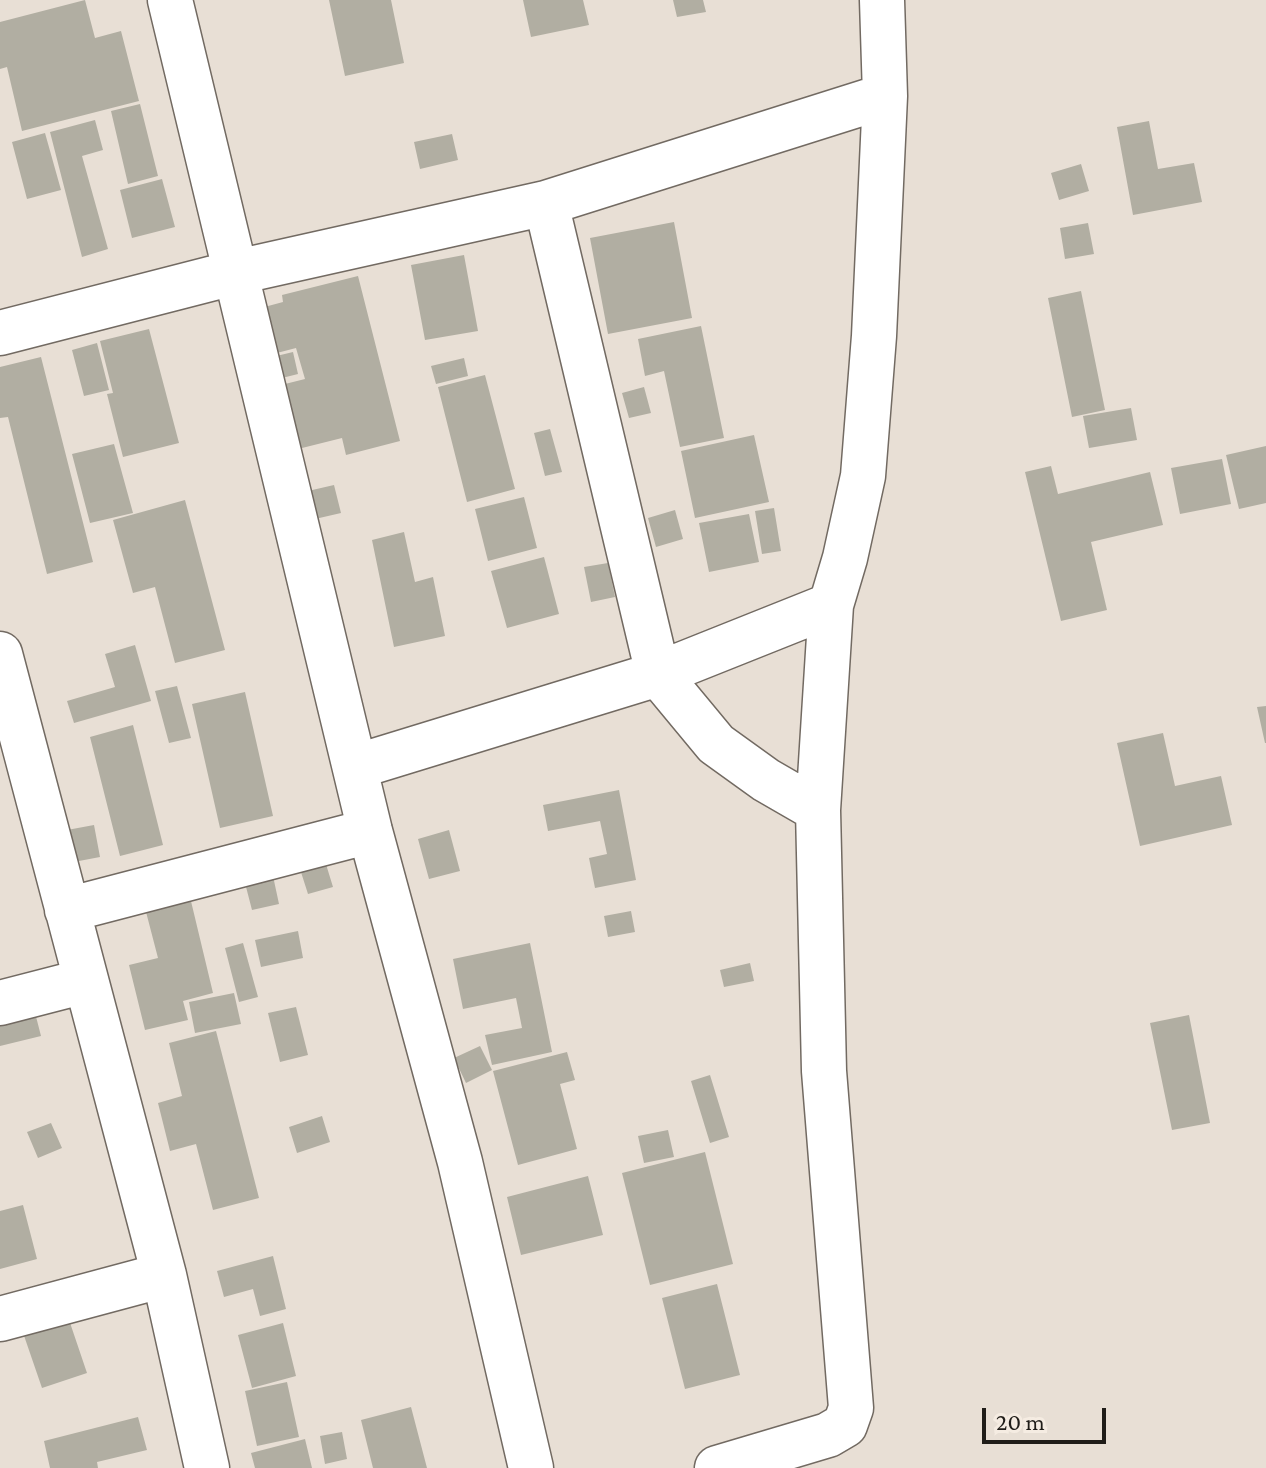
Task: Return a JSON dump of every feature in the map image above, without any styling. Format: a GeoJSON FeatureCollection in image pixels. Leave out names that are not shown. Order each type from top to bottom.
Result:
{"type":"FeatureCollection","features":[{"type":"Feature","properties":{"kind":"street"},"geometry":{"type":"LineString","coordinates":[[170,0],[370,831],[460,1162],[531,1468]]}},
{"type":"Feature","properties":{"kind":"street"},"geometry":{"type":"LineString","coordinates":[[717,1468],[828,1435],[845,1425],[851,1408],[824,1071],[818,810],[831,605],[863,476],[874,336],[885,96],[882,0]]}},
{"type":"Feature","properties":{"kind":"street"},"geometry":{"type":"LineString","coordinates":[[0,333],[237,272],[546,203],[885,96]]}},
{"type":"Feature","properties":{"kind":"street"},"geometry":{"type":"LineString","coordinates":[[546,203],[658,674],[716,744],[766,780],[818,810]]}},
{"type":"Feature","properties":{"kind":"street"},"geometry":{"type":"LineString","coordinates":[[355,767],[658,674],[831,605]]}},
{"type":"Feature","properties":{"kind":"street"},"geometry":{"type":"LineString","coordinates":[[0,654],[164,1275],[207,1468]]}},
{"type":"Feature","properties":{"kind":"street"},"geometry":{"type":"LineString","coordinates":[[67,910],[370,831]]}},
{"type":"Feature","properties":{"kind":"street"},"geometry":{"type":"LineString","coordinates":[[0,1003],[85,981]]}},
{"type":"Feature","properties":{"kind":"street"},"geometry":{"type":"LineString","coordinates":[[0,1319],[164,1275]]}},
{"type":"Feature","properties":{"kind":"building"},"geometry":{"type":"Polygon","coordinates":[[[85,0],[95,38],[121,31],[139,101],[22,131],[7,67],[0,69],[0,22],[85,0]]]}},
{"type":"Feature","properties":{"kind":"building"},"geometry":{"type":"Polygon","coordinates":[[[329,0],[391,0],[404,63],[345,76],[329,0]]]}},
{"type":"Feature","properties":{"kind":"building"},"geometry":{"type":"Polygon","coordinates":[[[523,0],[583,0],[589,25],[531,37],[523,0]]]}},
{"type":"Feature","properties":{"kind":"building"},"geometry":{"type":"Polygon","coordinates":[[[673,0],[703,0],[706,12],[677,17],[673,0]]]}},
{"type":"Feature","properties":{"kind":"building"},"geometry":{"type":"Polygon","coordinates":[[[140,104],[158,176],[128,184],[111,111],[140,104]]]}},
{"type":"Feature","properties":{"kind":"building"},"geometry":{"type":"Polygon","coordinates":[[[95,120],[103,150],[82,156],[108,249],[82,257],[50,132],[95,120]]]}},
{"type":"Feature","properties":{"kind":"building"},"geometry":{"type":"Polygon","coordinates":[[[1149,121],[1158,169],[1194,163],[1202,202],[1133,215],[1117,127],[1149,121]]]}},
{"type":"Feature","properties":{"kind":"building"},"geometry":{"type":"Polygon","coordinates":[[[45,133],[61,190],[27,199],[12,142],[45,133]]]}},
{"type":"Feature","properties":{"kind":"building"},"geometry":{"type":"Polygon","coordinates":[[[452,134],[458,160],[420,169],[414,142],[452,134]]]}},
{"type":"Feature","properties":{"kind":"building"},"geometry":{"type":"Polygon","coordinates":[[[1081,164],[1089,191],[1059,200],[1051,173],[1081,164]]]}},
{"type":"Feature","properties":{"kind":"building"},"geometry":{"type":"Polygon","coordinates":[[[162,179],[175,227],[132,238],[120,190],[162,179]]]}},
{"type":"Feature","properties":{"kind":"building"},"geometry":{"type":"Polygon","coordinates":[[[674,222],[692,318],[608,334],[590,238],[674,222]]]}},
{"type":"Feature","properties":{"kind":"building"},"geometry":{"type":"Polygon","coordinates":[[[1088,223],[1094,254],[1065,259],[1060,228],[1088,223]]]}},
{"type":"Feature","properties":{"kind":"building"},"geometry":{"type":"Polygon","coordinates":[[[464,255],[478,331],[425,340],[411,265],[464,255]]]}},
{"type":"Feature","properties":{"kind":"building"},"geometry":{"type":"Polygon","coordinates":[[[358,276],[400,441],[346,455],[342,438],[298,449],[281,385],[305,379],[296,348],[273,354],[231,316],[283,302],[282,295],[358,276]]]}},
{"type":"Feature","properties":{"kind":"building"},"geometry":{"type":"Polygon","coordinates":[[[1081,291],[1105,410],[1072,417],[1048,298],[1081,291]]]}},
{"type":"Feature","properties":{"kind":"building"},"geometry":{"type":"Polygon","coordinates":[[[701,326],[724,438],[680,447],[664,371],[645,376],[638,339],[701,326]]]}},
{"type":"Feature","properties":{"kind":"building"},"geometry":{"type":"Polygon","coordinates":[[[149,329],[179,443],[123,457],[107,394],[113,393],[100,341],[149,329]]]}},
{"type":"Feature","properties":{"kind":"building"},"geometry":{"type":"Polygon","coordinates":[[[97,343],[109,390],[84,396],[72,350],[97,343]]]}},
{"type":"Feature","properties":{"kind":"building"},"geometry":{"type":"Polygon","coordinates":[[[293,352],[298,374],[270,381],[264,359],[293,352]]]}},
{"type":"Feature","properties":{"kind":"building"},"geometry":{"type":"Polygon","coordinates":[[[41,357],[93,562],[47,574],[8,417],[0,418],[0,367],[41,357]]]}},
{"type":"Feature","properties":{"kind":"building"},"geometry":{"type":"Polygon","coordinates":[[[464,358],[468,376],[436,384],[431,366],[464,358]]]}},
{"type":"Feature","properties":{"kind":"building"},"geometry":{"type":"Polygon","coordinates":[[[485,375],[515,489],[467,502],[438,387],[485,375]]]}},
{"type":"Feature","properties":{"kind":"building"},"geometry":{"type":"Polygon","coordinates":[[[644,387],[651,413],[629,418],[622,393],[644,387]]]}},
{"type":"Feature","properties":{"kind":"building"},"geometry":{"type":"Polygon","coordinates":[[[1131,408],[1137,440],[1089,448],[1083,416],[1131,408]]]}},
{"type":"Feature","properties":{"kind":"building"},"geometry":{"type":"Polygon","coordinates":[[[550,429],[562,472],[545,476],[534,433],[550,429]]]}},
{"type":"Feature","properties":{"kind":"building"},"geometry":{"type":"Polygon","coordinates":[[[754,435],[769,502],[695,518],[681,451],[754,435]]]}},
{"type":"Feature","properties":{"kind":"building"},"geometry":{"type":"Polygon","coordinates":[[[114,444],[133,513],[90,523],[72,454],[114,444]]]}},
{"type":"Feature","properties":{"kind":"building"},"geometry":{"type":"Polygon","coordinates":[[[1266,446],[1266,503],[1239,509],[1226,455],[1266,446]]]}},
{"type":"Feature","properties":{"kind":"building"},"geometry":{"type":"Polygon","coordinates":[[[1222,459],[1231,504],[1180,514],[1171,468],[1222,459]]]}},
{"type":"Feature","properties":{"kind":"building"},"geometry":{"type":"Polygon","coordinates":[[[1051,466],[1058,494],[1150,472],[1163,525],[1091,542],[1107,610],[1061,621],[1025,472],[1051,466]]]}},
{"type":"Feature","properties":{"kind":"building"},"geometry":{"type":"Polygon","coordinates":[[[334,485],[341,513],[315,519],[308,491],[334,485]]]}},
{"type":"Feature","properties":{"kind":"building"},"geometry":{"type":"Polygon","coordinates":[[[524,497],[537,548],[488,561],[475,509],[524,497]]]}},
{"type":"Feature","properties":{"kind":"building"},"geometry":{"type":"Polygon","coordinates":[[[185,500],[225,650],[175,663],[155,587],[133,593],[113,520],[185,500]]]}},
{"type":"Feature","properties":{"kind":"building"},"geometry":{"type":"Polygon","coordinates":[[[774,508],[781,551],[762,554],[755,511],[774,508]]]}},
{"type":"Feature","properties":{"kind":"building"},"geometry":{"type":"Polygon","coordinates":[[[675,510],[683,539],[656,547],[648,518],[675,510]]]}},
{"type":"Feature","properties":{"kind":"building"},"geometry":{"type":"Polygon","coordinates":[[[749,514],[759,562],[709,572],[699,523],[749,514]]]}},
{"type":"Feature","properties":{"kind":"building"},"geometry":{"type":"Polygon","coordinates":[[[404,532],[415,582],[433,577],[445,636],[394,647],[372,540],[404,532]]]}},
{"type":"Feature","properties":{"kind":"building"},"geometry":{"type":"Polygon","coordinates":[[[544,557],[559,614],[507,628],[491,571],[544,557]]]}},
{"type":"Feature","properties":{"kind":"building"},"geometry":{"type":"Polygon","coordinates":[[[608,563],[615,597],[591,602],[584,567],[608,563]]]}},
{"type":"Feature","properties":{"kind":"building"},"geometry":{"type":"Polygon","coordinates":[[[135,645],[151,701],[74,723],[67,701],[115,687],[105,654],[135,645]]]}},
{"type":"Feature","properties":{"kind":"building"},"geometry":{"type":"Polygon","coordinates":[[[177,686],[191,738],[169,743],[155,691],[177,686]]]}},
{"type":"Feature","properties":{"kind":"building"},"geometry":{"type":"Polygon","coordinates":[[[245,692],[273,816],[220,828],[192,704],[245,692]]]}},
{"type":"Feature","properties":{"kind":"building"},"geometry":{"type":"Polygon","coordinates":[[[1266,706],[1266,743],[1265,743],[1257,707],[1266,706]]]}},
{"type":"Feature","properties":{"kind":"building"},"geometry":{"type":"Polygon","coordinates":[[[133,725],[163,845],[120,856],[90,737],[133,725]]]}},
{"type":"Feature","properties":{"kind":"building"},"geometry":{"type":"Polygon","coordinates":[[[1163,733],[1175,786],[1221,776],[1232,825],[1140,846],[1117,743],[1163,733]]]}},
{"type":"Feature","properties":{"kind":"building"},"geometry":{"type":"Polygon","coordinates":[[[619,790],[636,880],[595,888],[589,858],[607,854],[600,821],[548,831],[543,805],[619,790]]]}},
{"type":"Feature","properties":{"kind":"building"},"geometry":{"type":"Polygon","coordinates":[[[94,825],[100,857],[58,865],[51,833],[94,825]]]}},
{"type":"Feature","properties":{"kind":"building"},"geometry":{"type":"Polygon","coordinates":[[[449,830],[460,871],[429,879],[418,839],[449,830]]]}},
{"type":"Feature","properties":{"kind":"building"},"geometry":{"type":"Polygon","coordinates":[[[325,861],[333,887],[308,894],[300,869],[325,861]]]}},
{"type":"Feature","properties":{"kind":"building"},"geometry":{"type":"Polygon","coordinates":[[[273,876],[279,904],[252,910],[245,883],[273,876]]]}},
{"type":"Feature","properties":{"kind":"building"},"geometry":{"type":"Polygon","coordinates":[[[190,897],[213,993],[183,1001],[188,1020],[145,1030],[129,965],[158,958],[145,908],[190,897]]]}},
{"type":"Feature","properties":{"kind":"building"},"geometry":{"type":"Polygon","coordinates":[[[631,911],[635,932],[608,937],[604,916],[631,911]]]}},
{"type":"Feature","properties":{"kind":"building"},"geometry":{"type":"Polygon","coordinates":[[[298,931],[303,958],[261,967],[255,940],[298,931]]]}},
{"type":"Feature","properties":{"kind":"building"},"geometry":{"type":"Polygon","coordinates":[[[243,943],[258,997],[239,1002],[225,948],[243,943]]]}},
{"type":"Feature","properties":{"kind":"building"},"geometry":{"type":"Polygon","coordinates":[[[530,943],[552,1052],[492,1065],[485,1035],[522,1028],[516,998],[463,1009],[453,959],[530,943]]]}},
{"type":"Feature","properties":{"kind":"building"},"geometry":{"type":"Polygon","coordinates":[[[750,963],[754,981],[724,987],[720,970],[750,963]]]}},
{"type":"Feature","properties":{"kind":"building"},"geometry":{"type":"Polygon","coordinates":[[[234,993],[241,1024],[195,1033],[189,1002],[234,993]]]}},
{"type":"Feature","properties":{"kind":"building"},"geometry":{"type":"Polygon","coordinates":[[[31,997],[41,1036],[0,1046],[0,1005],[31,997]]]}},
{"type":"Feature","properties":{"kind":"building"},"geometry":{"type":"Polygon","coordinates":[[[296,1007],[308,1055],[280,1062],[268,1013],[296,1007]]]}},
{"type":"Feature","properties":{"kind":"building"},"geometry":{"type":"Polygon","coordinates":[[[1189,1015],[1210,1123],[1172,1130],[1150,1023],[1189,1015]]]}},
{"type":"Feature","properties":{"kind":"building"},"geometry":{"type":"Polygon","coordinates":[[[216,1031],[259,1198],[213,1210],[196,1144],[170,1151],[158,1103],[182,1096],[169,1043],[216,1031]]]}},
{"type":"Feature","properties":{"kind":"building"},"geometry":{"type":"Polygon","coordinates":[[[480,1046],[492,1070],[466,1083],[454,1058],[480,1046]]]}},
{"type":"Feature","properties":{"kind":"building"},"geometry":{"type":"Polygon","coordinates":[[[567,1052],[575,1080],[560,1084],[577,1149],[518,1165],[493,1071],[567,1052]]]}},
{"type":"Feature","properties":{"kind":"building"},"geometry":{"type":"Polygon","coordinates":[[[710,1075],[729,1137],[710,1143],[691,1081],[710,1075]]]}},
{"type":"Feature","properties":{"kind":"building"},"geometry":{"type":"Polygon","coordinates":[[[322,1116],[330,1142],[297,1153],[289,1127],[322,1116]]]}},
{"type":"Feature","properties":{"kind":"building"},"geometry":{"type":"Polygon","coordinates":[[[51,1123],[62,1148],[38,1158],[27,1132],[51,1123]]]}},
{"type":"Feature","properties":{"kind":"building"},"geometry":{"type":"Polygon","coordinates":[[[668,1130],[674,1157],[644,1163],[638,1136],[668,1130]]]}},
{"type":"Feature","properties":{"kind":"building"},"geometry":{"type":"Polygon","coordinates":[[[705,1152],[733,1264],[650,1285],[622,1173],[705,1152]]]}},
{"type":"Feature","properties":{"kind":"building"},"geometry":{"type":"Polygon","coordinates":[[[588,1176],[603,1235],[521,1255],[507,1197],[588,1176]]]}},
{"type":"Feature","properties":{"kind":"building"},"geometry":{"type":"Polygon","coordinates":[[[23,1205],[37,1259],[0,1269],[0,1211],[23,1205]]]}},
{"type":"Feature","properties":{"kind":"building"},"geometry":{"type":"Polygon","coordinates":[[[273,1256],[286,1309],[260,1316],[253,1289],[224,1297],[217,1271],[273,1256]]]}},
{"type":"Feature","properties":{"kind":"building"},"geometry":{"type":"Polygon","coordinates":[[[717,1284],[740,1375],[685,1389],[662,1298],[717,1284]]]}},
{"type":"Feature","properties":{"kind":"building"},"geometry":{"type":"Polygon","coordinates":[[[65,1308],[87,1373],[42,1388],[20,1324],[65,1308]]]}},
{"type":"Feature","properties":{"kind":"building"},"geometry":{"type":"Polygon","coordinates":[[[283,1323],[296,1376],[252,1388],[238,1335],[283,1323]]]}},
{"type":"Feature","properties":{"kind":"building"},"geometry":{"type":"Polygon","coordinates":[[[287,1382],[299,1437],[257,1446],[245,1391],[287,1382]]]}},
{"type":"Feature","properties":{"kind":"building"},"geometry":{"type":"Polygon","coordinates":[[[411,1407],[427,1468],[373,1468],[361,1420],[411,1407]]]}},
{"type":"Feature","properties":{"kind":"building"},"geometry":{"type":"Polygon","coordinates":[[[138,1417],[147,1450],[97,1462],[98,1468],[50,1468],[44,1441],[138,1417]]]}},
{"type":"Feature","properties":{"kind":"building"},"geometry":{"type":"Polygon","coordinates":[[[342,1432],[347,1459],[325,1464],[320,1436],[342,1432]]]}},
{"type":"Feature","properties":{"kind":"building"},"geometry":{"type":"Polygon","coordinates":[[[305,1439],[312,1468],[255,1468],[251,1453],[305,1439]]]}}]}
